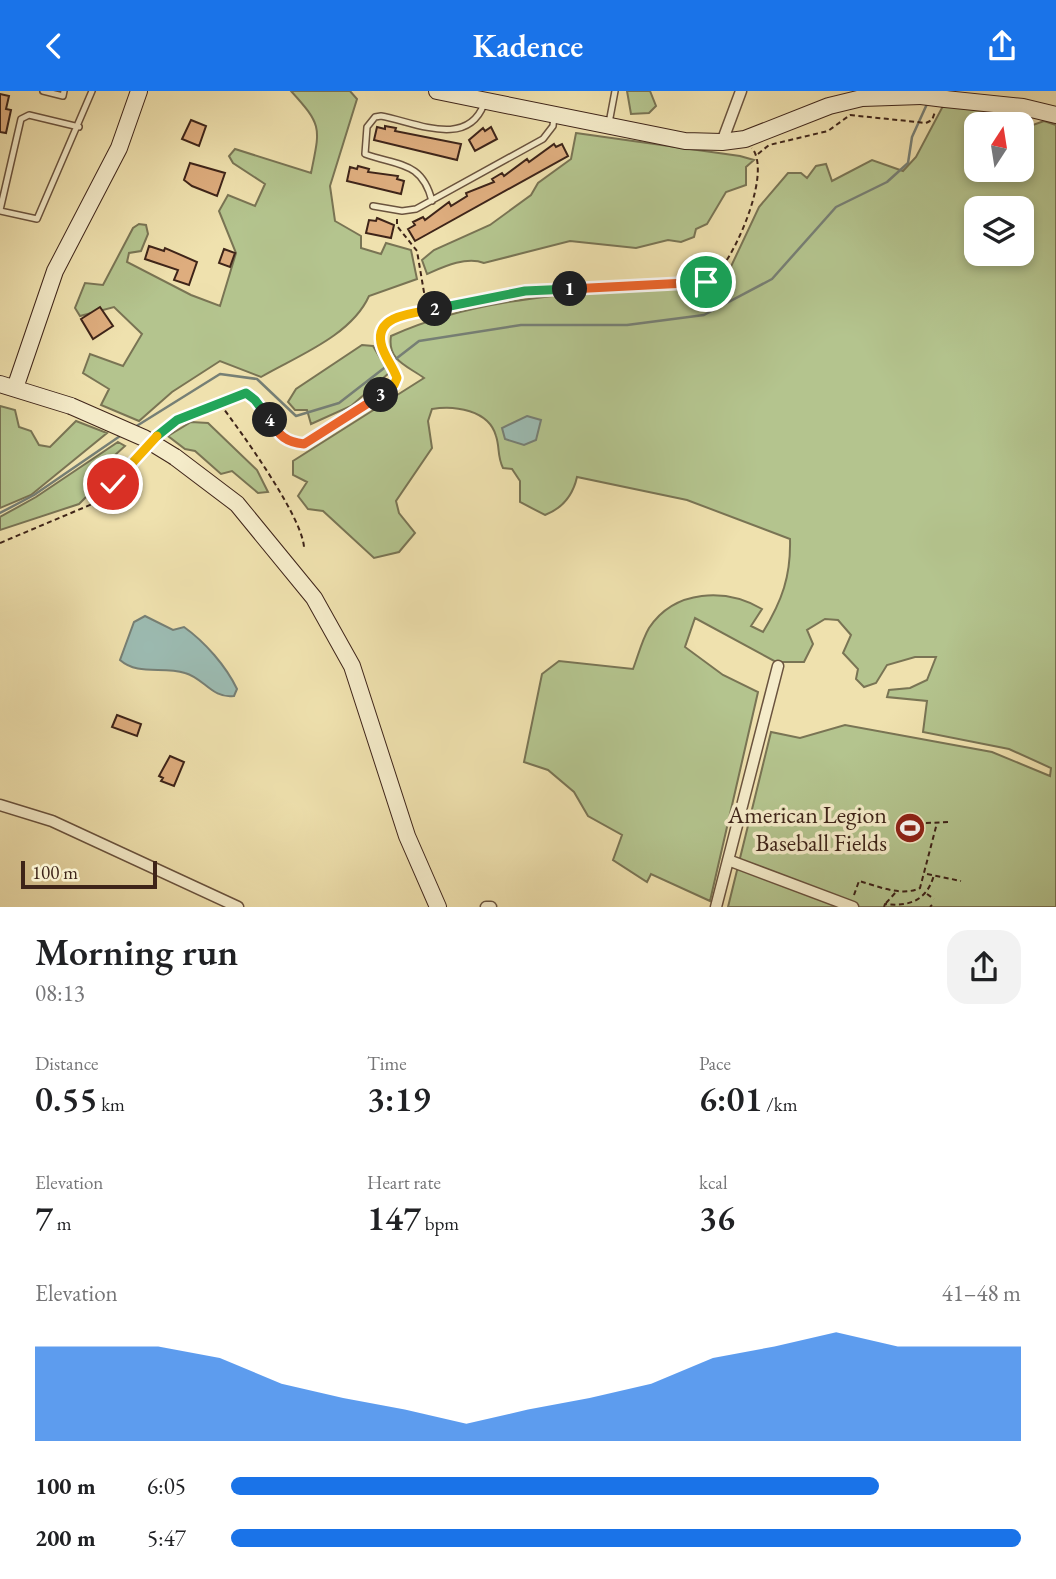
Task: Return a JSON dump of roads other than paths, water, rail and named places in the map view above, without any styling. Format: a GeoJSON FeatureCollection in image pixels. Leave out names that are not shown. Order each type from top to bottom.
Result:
{"type":"FeatureCollection","features":[{"type":"Feature","properties":{"kind":"street"},"geometry":{"type":"LineString","coordinates":[[139,91],[120,148],[55,271],[8,386],[71,406],[132,432],[175,457],[237,504],[314,598],[352,666],[407,836],[438,907]]}},
{"type":"Feature","properties":{"kind":"street"},"geometry":{"type":"LineString","coordinates":[[722,142],[741,91]]}},
{"type":"Feature","properties":{"kind":"street"},"geometry":{"type":"LineString","coordinates":[[446,92],[685,141],[722,142],[745,139],[829,107],[862,98],[921,96],[1023,107],[1056,115]]}},
{"type":"Feature","properties":{"kind":"street"},"geometry":{"type":"LineString","coordinates":[[716,907],[778,666]]}},
{"type":"Feature","properties":{"kind":"street"},"geometry":{"type":"LineString","coordinates":[[0,804],[52,821],[238,907]]}},
{"type":"Feature","properties":{"kind":"street"},"geometry":{"type":"LineString","coordinates":[[728,860],[852,906]]}},
{"type":"Feature","properties":{"kind":"street"},"geometry":{"type":"LineString","coordinates":[[485,907],[491,907]]}},
{"type":"Feature","properties":{"kind":"lane"},"geometry":{"type":"LineString","coordinates":[[43,91],[63,96],[65,91]]}},
{"type":"Feature","properties":{"kind":"lane"},"geometry":{"type":"LineString","coordinates":[[79,127],[29,115],[21,118],[0,210],[37,219],[79,127],[92,91]]}},
{"type":"Feature","properties":{"kind":"lane"},"geometry":{"type":"LineString","coordinates":[[608,126],[615,91]]}},
{"type":"Feature","properties":{"kind":"lane"},"geometry":{"type":"LineString","coordinates":[[432,201],[428,184],[416,170],[365,154],[367,127],[375,117],[381,116],[434,129],[457,129],[476,119],[485,102]]}},
{"type":"Feature","properties":{"kind":"lane"},"geometry":{"type":"LineString","coordinates":[[373,206],[398,211],[416,209],[543,139],[553,126],[554,116]]}},
{"type":"Feature","properties":{"kind":"water"},"geometry":{"type":"Polygon","coordinates":[[[527,416],[541,420],[536,440],[524,445],[505,439],[502,428],[527,416]]]}},
{"type":"Feature","properties":{"kind":"water"},"geometry":{"type":"Polygon","coordinates":[[[145,616],[173,630],[184,627],[200,640],[232,680],[237,689],[234,696],[220,694],[185,673],[135,668],[120,660],[134,622],[145,616]]]}},
{"type":"Feature","properties":{"kind":"waterway"},"geometry":{"type":"LineString","coordinates":[[135,427],[220,374],[257,379],[296,416],[339,403],[419,341],[521,325],[627,325],[704,315],[772,279],[836,207],[887,182],[908,163],[912,137],[927,104]]}},
{"type":"Feature","properties":{"kind":"waterway"},"geometry":{"type":"LineString","coordinates":[[0,513],[34,495],[123,434]]}},
{"type":"Feature","properties":{"kind":"place","name":"American Legion Baseball Fields"},"geometry":{"type":"Point","coordinates":[910,828]}}]}
